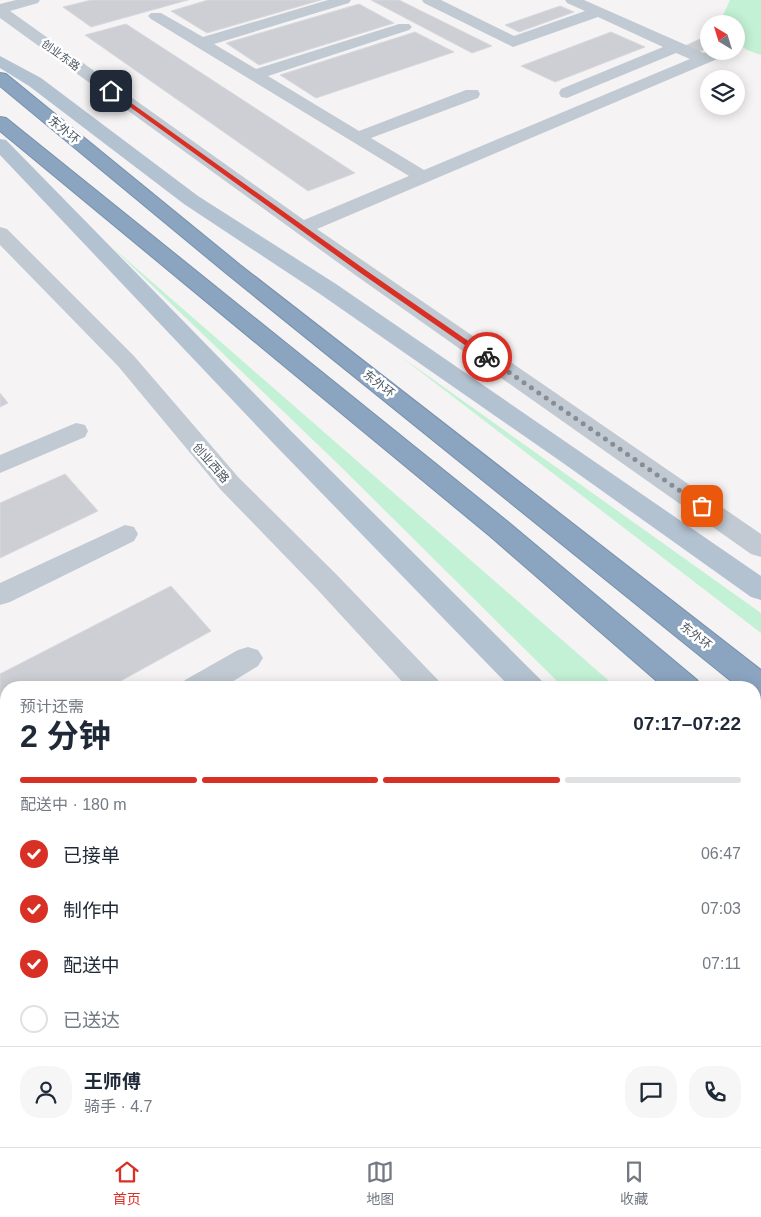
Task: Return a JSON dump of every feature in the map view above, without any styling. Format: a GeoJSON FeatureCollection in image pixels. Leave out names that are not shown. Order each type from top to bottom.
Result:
{"type":"FeatureCollection","features":[{"type":"Feature","properties":{"kind":"highway","name":"东外环"},"geometry":{"type":"LineString","coordinates":[[0,78],[233,269],[753,681]]}},
{"type":"Feature","properties":{"kind":"highway"},"geometry":{"type":"LineString","coordinates":[[0,122],[499,529],[678,681]]}},
{"type":"Feature","properties":{"kind":"main road"},"geometry":{"type":"LineString","coordinates":[[0,61],[35,82],[191,200],[344,300],[761,590]]}},
{"type":"Feature","properties":{"kind":"main road"},"geometry":{"type":"LineString","coordinates":[[0,144],[282,437],[523,681]]}},
{"type":"Feature","properties":{"kind":"street"},"geometry":{"type":"LineString","coordinates":[[0,10],[33,0]]}},
{"type":"Feature","properties":{"kind":"street"},"geometry":{"type":"LineString","coordinates":[[201,43],[344,0]]}},
{"type":"Feature","properties":{"kind":"street"},"geometry":{"type":"LineString","coordinates":[[429,0],[513,42],[598,12]]}},
{"type":"Feature","properties":{"kind":"street"},"geometry":{"type":"LineString","coordinates":[[572,0],[700,58]]}},
{"type":"Feature","properties":{"kind":"street","name":"创业东路"},"geometry":{"type":"LineString","coordinates":[[0,10],[302,228],[761,547]]}},
{"type":"Feature","properties":{"kind":"street"},"geometry":{"type":"LineString","coordinates":[[156,16],[424,177]]}},
{"type":"Feature","properties":{"kind":"street"},"geometry":{"type":"LineString","coordinates":[[255,75],[404,27]]}},
{"type":"Feature","properties":{"kind":"street"},"geometry":{"type":"LineString","coordinates":[[567,93],[676,47]]}},
{"type":"Feature","properties":{"kind":"street"},"geometry":{"type":"LineString","coordinates":[[302,228],[704,60]]}},
{"type":"Feature","properties":{"kind":"street"},"geometry":{"type":"LineString","coordinates":[[358,137],[472,94]]}},
{"type":"Feature","properties":{"kind":"street","name":"创业西路"},"geometry":{"type":"LineString","coordinates":[[0,233],[126,361],[230,484],[326,581],[420,681]]}},
{"type":"Feature","properties":{"kind":"street"},"geometry":{"type":"LineString","coordinates":[[0,465],[76,431]]}},
{"type":"Feature","properties":{"kind":"street"},"geometry":{"type":"LineString","coordinates":[[0,595],[125,534]]}},
{"type":"Feature","properties":{"kind":"street"},"geometry":{"type":"LineString","coordinates":[[208,681],[248,658]]}},
{"type":"Feature","properties":{"kind":"green space"},"geometry":{"type":"Polygon","coordinates":[[[730,0],[761,0],[761,55],[745,49],[745,15],[723,15],[730,0]]]}},
{"type":"Feature","properties":{"kind":"green space"},"geometry":{"type":"Polygon","coordinates":[[[112,247],[609,681],[557,681],[338,464],[112,247]]]}},
{"type":"Feature","properties":{"kind":"green space"},"geometry":{"type":"Polygon","coordinates":[[[400,356],[761,613],[761,633],[400,356]]]}},
{"type":"Feature","properties":{"kind":"building"},"geometry":{"type":"Polygon","coordinates":[[[91,0],[188,0],[91,27],[63,7],[91,0]]]}},
{"type":"Feature","properties":{"kind":"building"},"geometry":{"type":"Polygon","coordinates":[[[208,0],[321,0],[207,33],[171,11],[208,0]]]}},
{"type":"Feature","properties":{"kind":"building"},"geometry":{"type":"Polygon","coordinates":[[[371,0],[399,0],[492,46],[472,53],[371,0]]]}},
{"type":"Feature","properties":{"kind":"building"},"geometry":{"type":"Polygon","coordinates":[[[359,4],[394,23],[259,65],[226,43],[359,4]]]}},
{"type":"Feature","properties":{"kind":"building"},"geometry":{"type":"Polygon","coordinates":[[[560,6],[574,12],[519,32],[505,25],[560,6]]]}},
{"type":"Feature","properties":{"kind":"building"},"geometry":{"type":"Polygon","coordinates":[[[126,24],[355,173],[308,191],[85,35],[126,24]]]}},
{"type":"Feature","properties":{"kind":"building"},"geometry":{"type":"Polygon","coordinates":[[[415,32],[454,52],[316,98],[280,75],[415,32]]]}},
{"type":"Feature","properties":{"kind":"building"},"geometry":{"type":"Polygon","coordinates":[[[611,32],[645,47],[555,82],[521,66],[611,32]]]}},
{"type":"Feature","properties":{"kind":"building"},"geometry":{"type":"Polygon","coordinates":[[[700,39],[700,51],[697,52],[685,46],[700,39]]]}},
{"type":"Feature","properties":{"kind":"building"},"geometry":{"type":"Polygon","coordinates":[[[0,393],[8,403],[0,407],[0,393]]]}},
{"type":"Feature","properties":{"kind":"building"},"geometry":{"type":"Polygon","coordinates":[[[65,474],[98,511],[0,558],[0,503],[65,474]]]}},
{"type":"Feature","properties":{"kind":"building"},"geometry":{"type":"Polygon","coordinates":[[[171,586],[211,631],[121,681],[0,681],[0,674],[171,586]]]}},
{"type":"Feature","properties":{"kind":"way so far"},"geometry":{"type":"LineString","coordinates":[[487,357],[702,506]]}},
{"type":"Feature","properties":{"kind":"route"},"geometry":{"type":"LineString","coordinates":[[111,91],[364,273],[487,357]]}}]}
